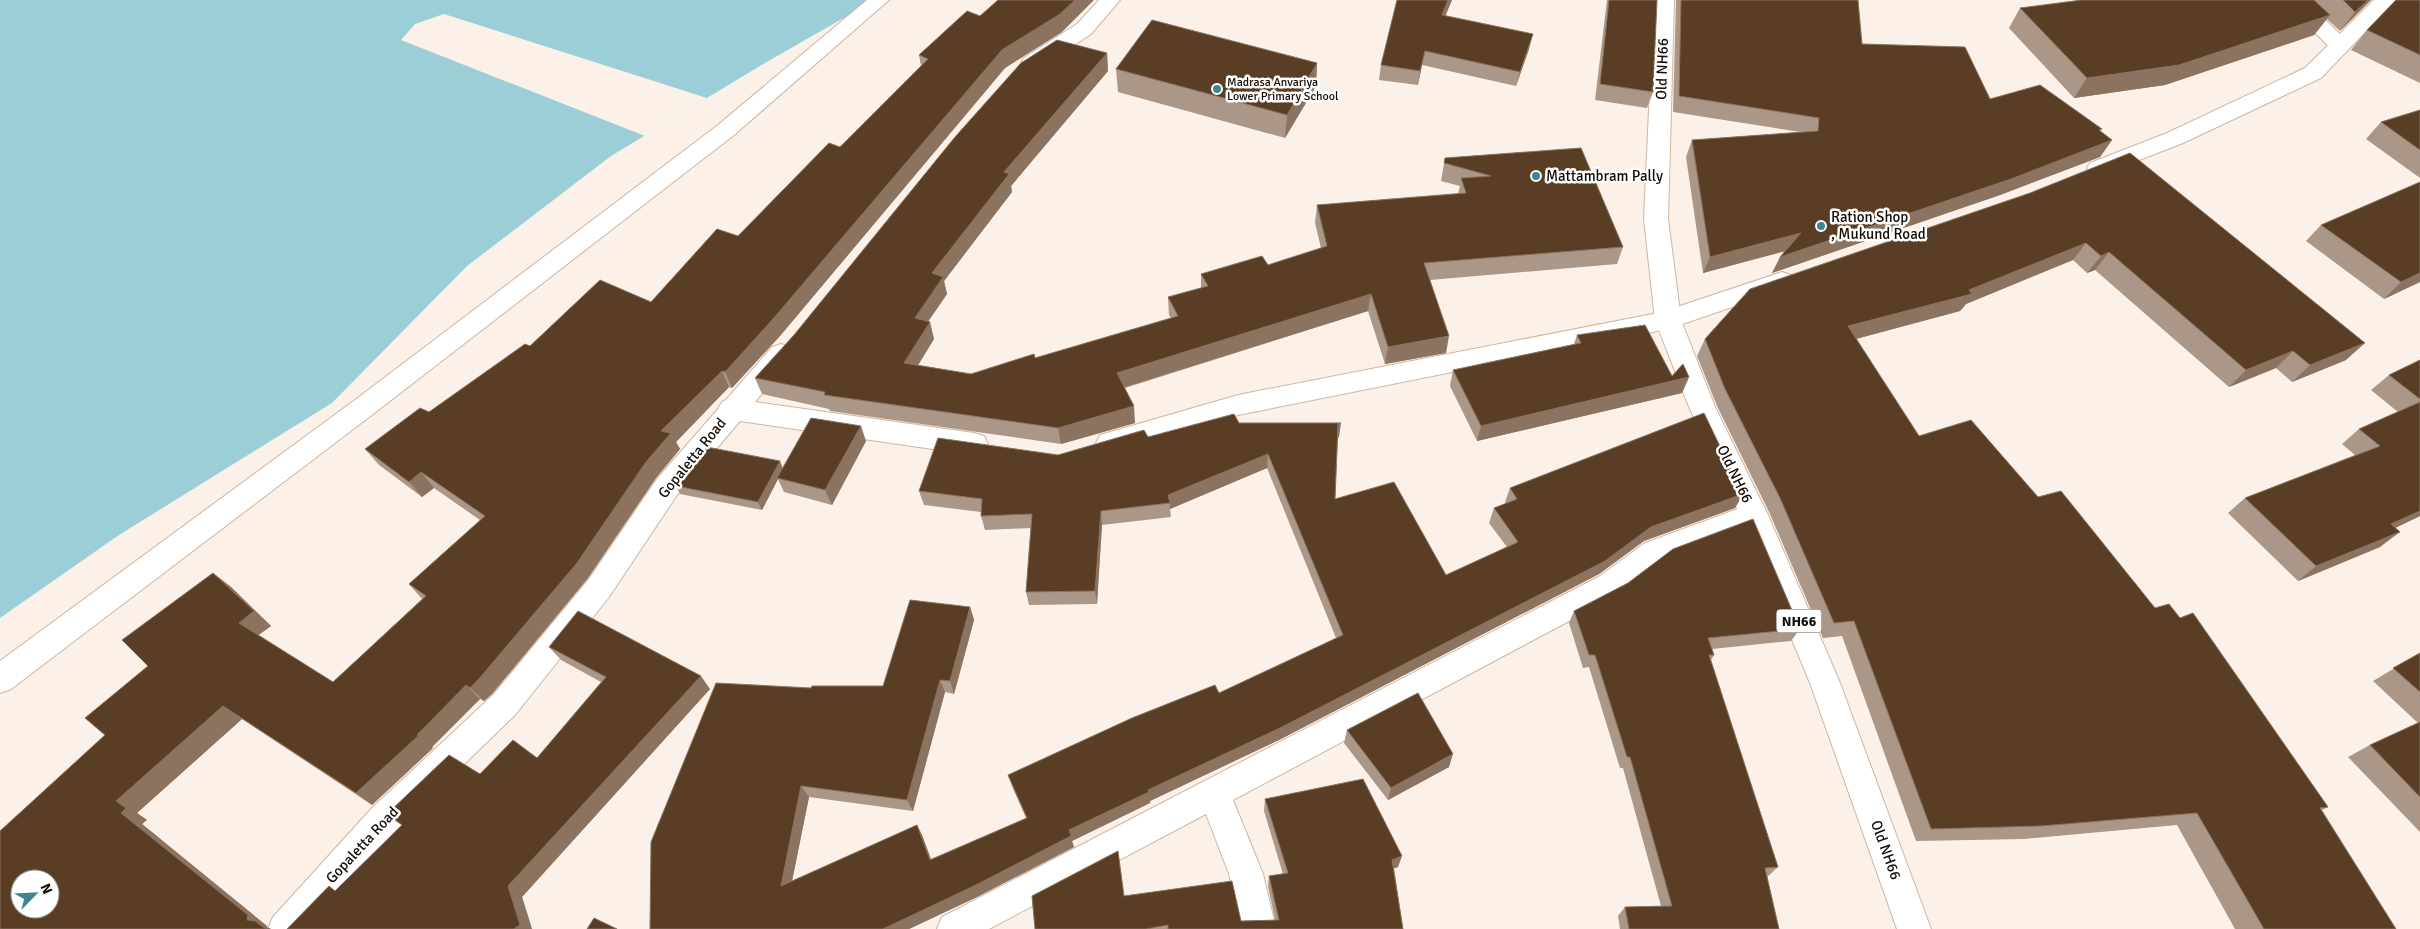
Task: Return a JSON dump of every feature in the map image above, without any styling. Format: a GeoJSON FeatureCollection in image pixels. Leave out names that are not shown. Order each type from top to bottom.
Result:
{"type":"FeatureCollection","features":[{"type":"Feature","properties":{"kind":"street"},"geometry":{"type":"LineString","coordinates":[[0,679],[361,410],[703,148],[879,0]]}},
{"type":"Feature","properties":{"kind":"street"},"geometry":{"type":"LineString","coordinates":[[1014,74],[1084,29],[1110,0]]}},
{"type":"Feature","properties":{"kind":"street","name":"Old NH66"},"geometry":{"type":"LineString","coordinates":[[1664,0],[1656,219],[1668,320],[1702,407],[1754,515],[1825,683],[1914,929]]}},
{"type":"Feature","properties":{"kind":"street"},"geometry":{"type":"LineString","coordinates":[[2293,0],[2340,46]]}},
{"type":"Feature","properties":{"kind":"street"},"geometry":{"type":"LineString","coordinates":[[2083,174],[2175,138],[2312,73],[2386,0]]}},
{"type":"Feature","properties":{"kind":"street"},"geometry":{"type":"LineString","coordinates":[[1089,449],[1238,405],[1668,320],[1806,273]]}},
{"type":"Feature","properties":{"kind":"street","name":"Gopaletta Road"},"geometry":{"type":"LineString","coordinates":[[285,929],[384,819],[504,705],[599,588],[667,487],[731,409],[796,336]]}},
{"type":"Feature","properties":{"kind":"street"},"geometry":{"type":"LineString","coordinates":[[731,409],[1003,448]]}},
{"type":"Feature","properties":{"kind":"street"},"geometry":{"type":"LineString","coordinates":[[954,929],[1610,585],[1655,552],[1754,515]]}},
{"type":"Feature","properties":{"kind":"street"},"geometry":{"type":"LineString","coordinates":[[1214,793],[1246,874],[1259,929]]}},
{"type":"Feature","properties":{"kind":"water"},"geometry":{"type":"Polygon","coordinates":[[[0,0],[875,0],[765,63],[611,156],[467,266],[332,403],[119,535],[0,618],[0,0]]]}},
{"type":"Feature","properties":{"kind":"pier"},"geometry":{"type":"Polygon","coordinates":[[[444,14],[707,98],[645,136],[401,40],[415,24],[444,14]]]}},
{"type":"Feature","properties":{"kind":"building"},"geometry":{"type":"Polygon","coordinates":[[[998,0],[1075,0],[1060,14],[1002,50],[773,319],[725,372],[722,371],[661,431],[671,433],[646,462],[577,563],[470,688],[466,685],[418,736],[356,793],[223,706],[116,801],[126,808],[121,813],[248,915],[247,920],[255,921],[266,929],[0,929],[0,831],[105,735],[85,718],[148,666],[122,640],[213,573],[254,611],[239,623],[333,682],[426,596],[409,584],[485,516],[421,472],[409,482],[365,449],[420,408],[429,412],[525,344],[530,346],[600,280],[651,302],[717,229],[738,236],[829,143],[840,147],[928,59],[919,55],[967,11],[980,16],[998,0]]]}},
{"type":"Feature","properties":{"kind":"building"},"geometry":{"type":"Polygon","coordinates":[[[1397,0],[1448,0],[1442,15],[1533,34],[1520,72],[1425,51],[1420,71],[1381,65],[1397,0]]]}},
{"type":"Feature","properties":{"kind":"building"},"geometry":{"type":"Polygon","coordinates":[[[1609,0],[1657,0],[1653,92],[1600,84],[1609,0]]]}},
{"type":"Feature","properties":{"kind":"building"},"geometry":{"type":"Polygon","coordinates":[[[1681,0],[1858,0],[1862,44],[1965,47],[1990,99],[2040,85],[2102,129],[2099,130],[2112,140],[2011,179],[1780,257],[1801,233],[1710,257],[1692,140],[1818,131],[1819,118],[1679,96],[1681,0]]]}},
{"type":"Feature","properties":{"kind":"building"},"geometry":{"type":"Polygon","coordinates":[[[2082,0],[2314,0],[2330,15],[2179,65],[2087,78],[2020,8],[2082,0]]]}},
{"type":"Feature","properties":{"kind":"building"},"geometry":{"type":"Polygon","coordinates":[[[2343,0],[2368,0],[2355,12],[2343,0]]]}},
{"type":"Feature","properties":{"kind":"building"},"geometry":{"type":"Polygon","coordinates":[[[2396,0],[2420,0],[2420,55],[2367,30],[2396,0]]]}},
{"type":"Feature","properties":{"kind":"building"},"geometry":{"type":"Polygon","coordinates":[[[1152,20],[1317,63],[1287,115],[1116,69],[1152,20]]]}},
{"type":"Feature","properties":{"kind":"building"},"geometry":{"type":"Polygon","coordinates":[[[1057,40],[1107,53],[1004,172],[1009,174],[932,273],[943,277],[915,318],[930,322],[904,363],[971,374],[1034,354],[1035,358],[1178,316],[1168,297],[1208,286],[1201,274],[1262,256],[1268,265],[1327,246],[1317,205],[1466,193],[1461,178],[1491,176],[1444,163],[1445,158],[1581,148],[1623,247],[1424,263],[1449,336],[1388,347],[1371,294],[1117,373],[1134,406],[1058,428],[824,395],[825,392],[755,378],[794,335],[955,137],[1021,63],[1057,40]]]}},
{"type":"Feature","properties":{"kind":"building"},"geometry":{"type":"Polygon","coordinates":[[[2420,110],[2420,150],[2381,122],[2420,110]]]}},
{"type":"Feature","properties":{"kind":"building"},"geometry":{"type":"Polygon","coordinates":[[[2130,153],[2365,343],[2310,365],[2293,351],[2246,370],[2109,252],[2101,256],[2086,243],[1969,290],[1972,294],[1848,326],[1919,436],[1971,420],[2038,497],[2061,491],[2155,608],[2169,604],[2180,618],[2193,613],[2328,807],[2320,808],[2396,929],[2264,929],[2197,813],[2041,826],[1931,829],[1854,621],[1834,623],[1780,498],[1725,389],[1705,339],[1750,289],[2030,193],[2130,153]]]}},
{"type":"Feature","properties":{"kind":"building"},"geometry":{"type":"Polygon","coordinates":[[[2420,182],[2420,273],[2401,282],[2321,225],[2420,182]]]}},
{"type":"Feature","properties":{"kind":"building"},"geometry":{"type":"Polygon","coordinates":[[[1645,325],[1672,376],[1683,364],[1689,377],[1481,426],[1453,370],[1581,343],[1577,335],[1645,325]]]}},
{"type":"Feature","properties":{"kind":"building"},"geometry":{"type":"Polygon","coordinates":[[[2420,360],[2420,399],[2389,375],[2420,360]]]}},
{"type":"Feature","properties":{"kind":"building"},"geometry":{"type":"Polygon","coordinates":[[[2420,402],[2420,511],[2391,524],[2400,532],[2316,566],[2245,498],[2380,446],[2359,429],[2420,402]]]}},
{"type":"Feature","properties":{"kind":"building"},"geometry":{"type":"Polygon","coordinates":[[[1704,413],[1743,494],[1651,527],[1605,561],[1280,728],[1148,790],[1149,792],[1069,830],[1071,836],[972,887],[883,929],[650,929],[651,842],[716,683],[811,688],[812,686],[883,686],[910,600],[970,607],[950,681],[940,680],[907,800],[801,786],[781,886],[917,825],[930,860],[1027,818],[1008,775],[1132,718],[1215,685],[1219,693],[1343,635],[1268,454],[1168,495],[1170,503],[1101,511],[1095,591],[1026,592],[1032,514],[981,516],[982,499],[919,491],[938,438],[1058,455],[1144,430],[1148,437],[1234,414],[1239,423],[1341,423],[1338,424],[1335,499],[1394,482],[1446,575],[1518,542],[1494,508],[1517,499],[1510,488],[1704,413]]]}},
{"type":"Feature","properties":{"kind":"building"},"geometry":{"type":"Polygon","coordinates":[[[811,418],[861,426],[825,490],[777,478],[811,418]]]}},
{"type":"Feature","properties":{"kind":"building"},"geometry":{"type":"Polygon","coordinates":[[[707,447],[780,461],[758,502],[676,486],[707,447]]]}},
{"type":"Feature","properties":{"kind":"building"},"geometry":{"type":"Polygon","coordinates":[[[1753,519],[1800,629],[1708,638],[1714,655],[1709,655],[1778,867],[1765,868],[1779,929],[1629,929],[1625,907],[1672,906],[1630,757],[1627,757],[1595,655],[1589,655],[1574,611],[1628,583],[1673,549],[1753,519]]]}},
{"type":"Feature","properties":{"kind":"building"},"geometry":{"type":"Polygon","coordinates":[[[578,611],[701,676],[508,886],[520,925],[514,929],[287,929],[329,886],[335,891],[402,825],[387,814],[449,755],[480,774],[513,740],[537,758],[606,677],[549,647],[578,611]]]}},
{"type":"Feature","properties":{"kind":"building"},"geometry":{"type":"Polygon","coordinates":[[[2420,653],[2420,692],[2393,668],[2420,653]]]}},
{"type":"Feature","properties":{"kind":"building"},"geometry":{"type":"Polygon","coordinates":[[[1418,693],[1453,754],[1391,788],[1347,730],[1418,693]]]}},
{"type":"Feature","properties":{"kind":"building"},"geometry":{"type":"Polygon","coordinates":[[[2420,722],[2420,797],[2370,745],[2420,722]]]}},
{"type":"Feature","properties":{"kind":"building"},"geometry":{"type":"Polygon","coordinates":[[[1363,779],[1402,856],[1392,860],[1403,929],[1168,929],[1168,925],[1146,929],[1035,929],[1032,896],[1118,851],[1124,896],[1232,881],[1241,921],[1279,920],[1269,876],[1288,873],[1265,799],[1363,779]]]}},
{"type":"Feature","properties":{"kind":"building"},"geometry":{"type":"Polygon","coordinates":[[[594,918],[617,929],[587,929],[594,918]]]}},
{"type":"Feature","properties":{"kind":"place","name":"Madrasa Anvariya Lower Primary School"},"geometry":{"type":"Point","coordinates":[1217,89]}},
{"type":"Feature","properties":{"kind":"place","name":"Mattambram Pally"},"geometry":{"type":"Point","coordinates":[1536,176]}},
{"type":"Feature","properties":{"kind":"place","name":"Ration Shop , Mukund Road"},"geometry":{"type":"Point","coordinates":[1821,226]}}]}
